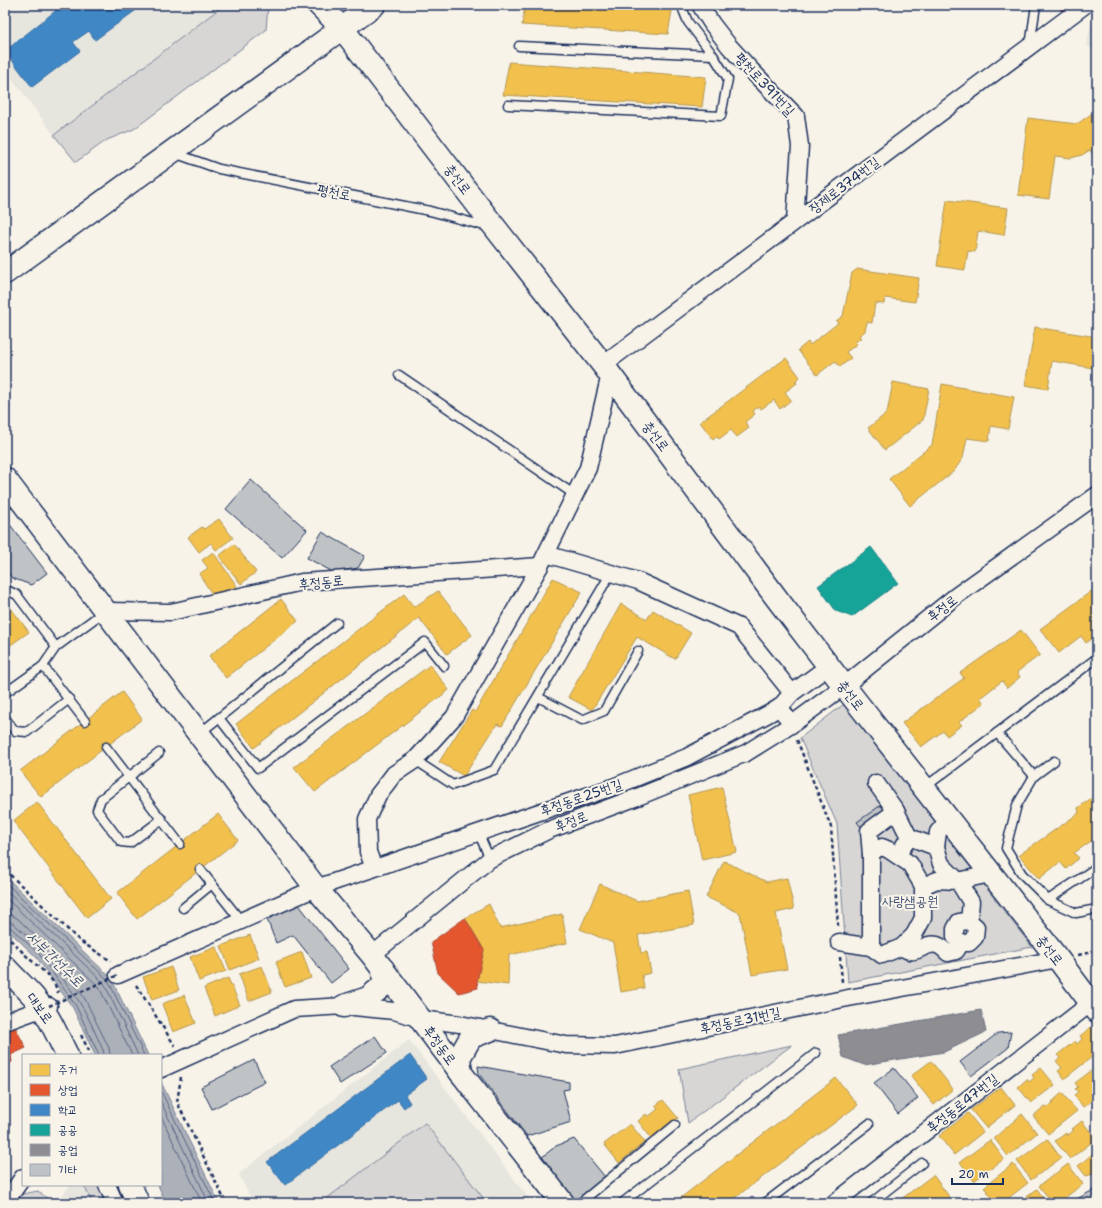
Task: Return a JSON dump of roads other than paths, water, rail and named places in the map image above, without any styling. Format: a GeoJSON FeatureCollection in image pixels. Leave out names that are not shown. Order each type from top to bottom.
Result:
{"type":"FeatureCollection","features":[{"type":"Feature","properties":{"kind":"street","name":"충선로"},"geometry":{"type":"LineString","coordinates":[[319,5],[342,28],[496,229],[607,369],[828,666],[1094,1007]]}},
{"type":"Feature","properties":{"kind":"street"},"geometry":{"type":"LineString","coordinates":[[5,273],[374,5]]}},
{"type":"Feature","properties":{"kind":"street","name":"평천로391번길"},"geometry":{"type":"LineString","coordinates":[[700,5],[729,46],[796,116],[800,146],[795,221]]}},
{"type":"Feature","properties":{"kind":"street","name":"장제로374번길"},"geometry":{"type":"LineString","coordinates":[[607,369],[795,221],[1085,5]]}},
{"type":"Feature","properties":{"kind":"street"},"geometry":{"type":"LineString","coordinates":[[374,868],[368,852],[368,819],[378,795],[394,774],[415,760],[454,717],[543,560],[588,468],[607,369]]}},
{"type":"Feature","properties":{"kind":"street","name":"후정동로"},"geometry":{"type":"LineString","coordinates":[[5,479],[316,888],[377,962],[461,1073],[563,1203]]}},
{"type":"Feature","properties":{"kind":"street","name":"후정로"},"geometry":{"type":"LineString","coordinates":[[377,962],[490,860],[549,830],[640,796],[746,753],[791,725],[844,686],[956,596],[1097,495]]}},
{"type":"Feature","properties":{"kind":"street"},"geometry":{"type":"LineString","coordinates":[[543,560],[611,573],[638,581],[739,628],[792,693]]}},
{"type":"Feature","properties":{"kind":"street","name":"후정동로"},"geometry":{"type":"LineString","coordinates":[[106,611],[171,612],[302,582],[543,560]]}},
{"type":"Feature","properties":{"kind":"street"},"geometry":{"type":"LineString","coordinates":[[791,725],[780,706],[792,693],[828,666]]}},
{"type":"Feature","properties":{"kind":"street","name":"후정동로25번길"},"geometry":{"type":"LineString","coordinates":[[316,888],[613,787],[687,757],[770,713],[780,706]]}},
{"type":"Feature","properties":{"kind":"street"},"geometry":{"type":"LineString","coordinates":[[876,783],[896,811],[909,837],[936,847]]}},
{"type":"Feature","properties":{"kind":"street"},"geometry":{"type":"LineString","coordinates":[[871,947],[871,855],[869,831],[896,811]]}},
{"type":"Feature","properties":{"kind":"street"},"geometry":{"type":"LineString","coordinates":[[902,947],[908,951],[916,951],[930,945],[938,946],[948,953],[956,951],[961,943],[969,943],[975,937],[976,928],[968,921],[971,902],[958,881],[941,864],[936,847],[938,832],[948,820]]}},
{"type":"Feature","properties":{"kind":"street"},"geometry":{"type":"LineString","coordinates":[[898,855],[909,837]]}},
{"type":"Feature","properties":{"kind":"street"},"geometry":{"type":"LineString","coordinates":[[839,942],[871,947],[882,955],[902,947],[914,935],[923,918],[923,886],[910,864],[898,855],[882,847],[875,850],[871,855]]}},
{"type":"Feature","properties":{"kind":"street"},"geometry":{"type":"LineString","coordinates":[[923,886],[937,880],[958,881],[990,874]]}},
{"type":"Feature","properties":{"kind":"street"},"geometry":{"type":"LineString","coordinates":[[123,973],[316,888]]}},
{"type":"Feature","properties":{"kind":"street","name":"후정동로31번길"},"geometry":{"type":"LineString","coordinates":[[162,1069],[294,1009],[344,1006],[394,1011],[421,1019],[460,1024],[566,1045],[615,1046],[843,999],[1058,959]]}},
{"type":"Feature","properties":{"kind":"street"},"geometry":{"type":"LineString","coordinates":[[344,1006],[368,998],[384,985],[377,962]]}},
{"type":"Feature","properties":{"kind":"street","name":"대보로"},"geometry":{"type":"LineString","coordinates":[[5,967],[45,1007],[67,1054]]}},
{"type":"Feature","properties":{"kind":"street"},"geometry":{"type":"LineString","coordinates":[[5,1022],[45,1007]]}},
{"type":"Feature","properties":{"kind":"street","name":"후정동로47번길"},"geometry":{"type":"LineString","coordinates":[[834,1203],[1094,1007]]}},
{"type":"Feature","properties":{"kind":"street"},"geometry":{"type":"LineString","coordinates":[[461,1073],[459,1058],[471,1037],[490,1030]]}},
{"type":"Feature","properties":{"kind":"street"},"geometry":{"type":"LineString","coordinates":[[5,1203],[22,1178]]}},
{"type":"Feature","properties":{"kind":"street"},"geometry":{"type":"LineString","coordinates":[[107,1186],[115,1203]]}},
{"type":"Feature","properties":{"kind":"street"},"geometry":{"type":"LineString","coordinates":[[130,1186],[138,1203]]}},
{"type":"Feature","properties":{"kind":"lane"},"geometry":{"type":"LineString","coordinates":[[508,105],[721,116],[728,79],[713,55],[688,22],[681,5]]}},
{"type":"Feature","properties":{"kind":"lane"},"geometry":{"type":"LineString","coordinates":[[1030,46],[1036,5]]}},
{"type":"Feature","properties":{"kind":"lane"},"geometry":{"type":"LineString","coordinates":[[519,46],[713,55]]}},
{"type":"Feature","properties":{"kind":"lane","name":"평천로"},"geometry":{"type":"LineString","coordinates":[[172,152],[219,169],[430,211],[496,229]]}},
{"type":"Feature","properties":{"kind":"lane"},"geometry":{"type":"LineString","coordinates":[[399,375],[575,495]]}},
{"type":"Feature","properties":{"kind":"lane"},"geometry":{"type":"LineString","coordinates":[[415,760],[453,784],[494,770],[611,573]]}},
{"type":"Feature","properties":{"kind":"lane"},"geometry":{"type":"LineString","coordinates":[[5,589],[17,595],[56,647]]}},
{"type":"Feature","properties":{"kind":"lane"},"geometry":{"type":"LineString","coordinates":[[5,693],[43,666],[56,647],[106,611]]}},
{"type":"Feature","properties":{"kind":"lane"},"geometry":{"type":"LineString","coordinates":[[199,734],[337,623]]}},
{"type":"Feature","properties":{"kind":"lane"},"geometry":{"type":"LineString","coordinates":[[219,718],[258,768],[425,642],[444,666]]}},
{"type":"Feature","properties":{"kind":"lane"},"geometry":{"type":"LineString","coordinates":[[538,697],[582,720],[604,710],[638,651]]}},
{"type":"Feature","properties":{"kind":"lane"},"geometry":{"type":"LineString","coordinates":[[923,788],[1097,658]]}},
{"type":"Feature","properties":{"kind":"lane"},"geometry":{"type":"LineString","coordinates":[[43,666],[85,721]]}},
{"type":"Feature","properties":{"kind":"lane"},"geometry":{"type":"LineString","coordinates":[[5,718],[15,731],[26,732],[69,699]]}},
{"type":"Feature","properties":{"kind":"lane"},"geometry":{"type":"LineString","coordinates":[[997,733],[1034,776]]}},
{"type":"Feature","properties":{"kind":"lane"},"geometry":{"type":"LineString","coordinates":[[106,747],[180,844]]}},
{"type":"Feature","properties":{"kind":"lane"},"geometry":{"type":"LineString","coordinates":[[159,753],[102,799],[97,810],[121,842],[130,843],[162,819]]}},
{"type":"Feature","properties":{"kind":"lane"},"geometry":{"type":"LineString","coordinates":[[1054,761],[1034,776],[1017,806],[1006,848],[1022,874],[1048,900],[1076,913],[1097,909]]}},
{"type":"Feature","properties":{"kind":"lane"},"geometry":{"type":"LineString","coordinates":[[478,832],[490,860]]}},
{"type":"Feature","properties":{"kind":"lane"},"geometry":{"type":"LineString","coordinates":[[1048,900],[1097,867]]}},
{"type":"Feature","properties":{"kind":"lane"},"geometry":{"type":"LineString","coordinates":[[200,869],[240,921]]}},
{"type":"Feature","properties":{"kind":"lane"},"geometry":{"type":"LineString","coordinates":[[182,908],[212,884]]}},
{"type":"Feature","properties":{"kind":"lane"},"geometry":{"type":"LineString","coordinates":[[622,1203],[816,1053]]}},
{"type":"Feature","properties":{"kind":"lane"},"geometry":{"type":"LineString","coordinates":[[765,1203],[869,1124]]}},
{"type":"Feature","properties":{"kind":"lane"},"geometry":{"type":"LineString","coordinates":[[580,1203],[675,1125]]}},
{"type":"Feature","properties":{"kind":"lane"},"geometry":{"type":"LineString","coordinates":[[871,1203],[922,1163]]}},
{"type":"Feature","properties":{"kind":"water","name":"서부간선수로"},"geometry":{"type":"Polygon","coordinates":[[[5,876],[111,978],[148,1054],[95,1054],[73,1008],[37,958],[5,927],[5,876]]]}},
{"type":"Feature","properties":{"kind":"water"},"geometry":{"type":"Polygon","coordinates":[[[162,1084],[219,1203],[166,1203],[158,1186],[162,1186],[162,1084]]]}},
{"type":"Feature","properties":{"kind":"park label","name":"사랑샘공원"},"geometry":{"type":"Point","coordinates":[910,901]}}]}
